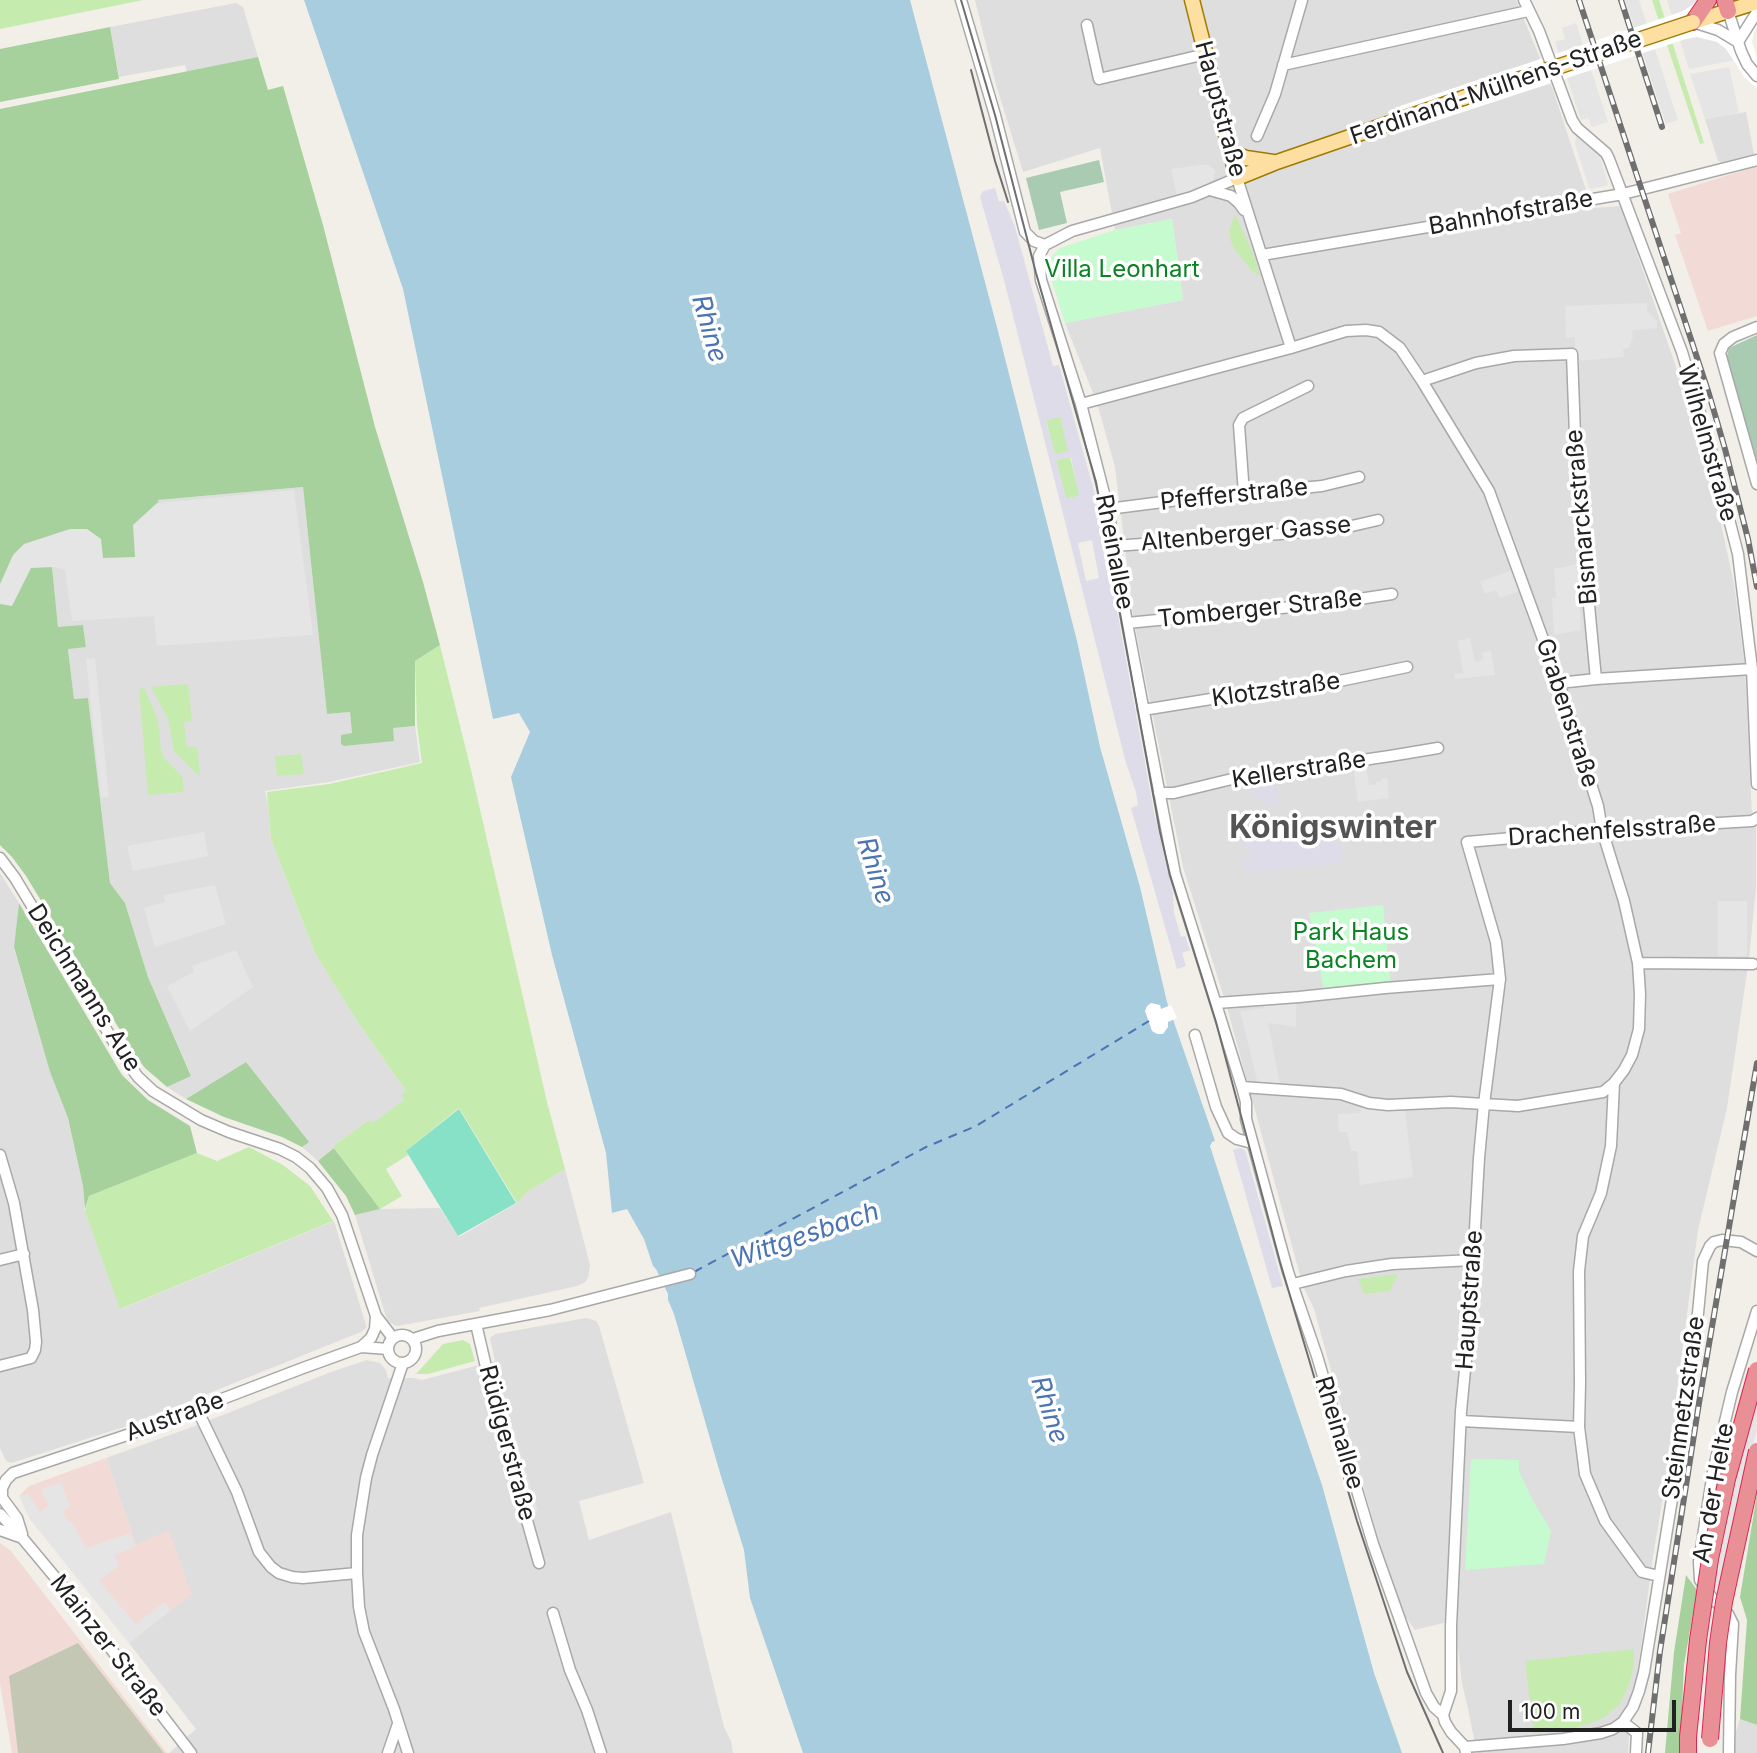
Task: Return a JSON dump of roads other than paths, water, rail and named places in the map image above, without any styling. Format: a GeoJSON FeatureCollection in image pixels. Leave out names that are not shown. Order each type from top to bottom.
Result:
{"type":"FeatureCollection","features":[{"type":"Feature","properties":{"kind":"highway"},"geometry":{"type":"LineString","coordinates":[[1693,22],[1708,0]]}},
{"type":"Feature","properties":{"kind":"highway"},"geometry":{"type":"LineString","coordinates":[[1688,1745],[1698,1640],[1710,1559],[1727,1479],[1757,1370]]}},
{"type":"Feature","properties":{"kind":"highway"},"geometry":{"type":"LineString","coordinates":[[1710,1746],[1724,1602],[1757,1451]]}},
{"type":"Feature","properties":{"kind":"main road","name":"Hauptstraße"},"geometry":{"type":"LineString","coordinates":[[1192,0],[1237,178]]}},
{"type":"Feature","properties":{"kind":"main road","name":"Ferdinand-Mülhens-Straße"},"geometry":{"type":"LineString","coordinates":[[1237,178],[1404,118],[1693,22],[1726,6],[1757,2]]}},
{"type":"Feature","properties":{"kind":"main road"},"geometry":{"type":"LineString","coordinates":[[1230,151],[1247,158],[1274,163]]}},
{"type":"Feature","properties":{"kind":"street"},"geometry":{"type":"LineString","coordinates":[[961,0],[995,115],[1025,232],[1034,241],[1045,245],[1072,231],[1210,190],[1237,178]]}},
{"type":"Feature","properties":{"kind":"street"},"geometry":{"type":"LineString","coordinates":[[1257,136],[1275,94],[1302,0]]}},
{"type":"Feature","properties":{"kind":"street"},"geometry":{"type":"LineString","coordinates":[[1283,65],[1526,6]]}},
{"type":"Feature","properties":{"kind":"street","name":"Wilhelmstraße"},"geometry":{"type":"LineString","coordinates":[[1526,6],[1539,31],[1572,120],[1577,128],[1606,153],[1625,194],[1682,352],[1738,554],[1752,669],[1757,784]]}},
{"type":"Feature","properties":{"kind":"street"},"geometry":{"type":"LineString","coordinates":[[1726,6],[1747,64],[1757,76]]}},
{"type":"Feature","properties":{"kind":"street"},"geometry":{"type":"LineString","coordinates":[[1738,42],[1757,12]]}},
{"type":"Feature","properties":{"kind":"street"},"geometry":{"type":"LineString","coordinates":[[1693,22],[1718,30],[1738,42]]}},
{"type":"Feature","properties":{"kind":"street"},"geometry":{"type":"LineString","coordinates":[[1087,25],[1099,79],[1206,54]]}},
{"type":"Feature","properties":{"kind":"street","name":"Bahnhofstraße"},"geometry":{"type":"LineString","coordinates":[[1262,255],[1625,194],[1757,160]]}},
{"type":"Feature","properties":{"kind":"street","name":"Hauptstraße"},"geometry":{"type":"LineString","coordinates":[[1237,178],[1291,348]]}},
{"type":"Feature","properties":{"kind":"street","name":"Hauptstraße"},"geometry":{"type":"LineString","coordinates":[[1210,190],[1235,199],[1251,218]]}},
{"type":"Feature","properties":{"kind":"street","name":"Rheinallee"},"geometry":{"type":"LineString","coordinates":[[1045,245],[1038,256],[1041,280],[1081,404],[1108,509],[1175,874],[1242,1087],[1246,1102],[1246,1119],[1288,1272],[1317,1356],[1373,1544],[1426,1693],[1434,1707],[1443,1715]]}},
{"type":"Feature","properties":{"kind":"street"},"geometry":{"type":"LineString","coordinates":[[1757,327],[1733,337],[1724,344],[1720,353],[1757,484]]}},
{"type":"Feature","properties":{"kind":"street","name":"Grabenstraße"},"geometry":{"type":"LineString","coordinates":[[1081,404],[1346,331],[1379,332],[1400,348],[1489,491],[1559,683],[1598,806],[1602,830],[1624,901],[1638,964],[1640,994],[1639,1029],[1633,1055],[1614,1083]]}},
{"type":"Feature","properties":{"kind":"street","name":"Bismarckstraße"},"geometry":{"type":"LineString","coordinates":[[1422,381],[1476,363],[1514,356],[1572,354],[1583,542],[1597,679]]}},
{"type":"Feature","properties":{"kind":"street"},"geometry":{"type":"LineString","coordinates":[[1244,494],[1238,425],[1243,418],[1308,386]]}},
{"type":"Feature","properties":{"kind":"street","name":"Pfefferstraße"},"geometry":{"type":"LineString","coordinates":[[1108,509],[1322,486],[1359,477]]}},
{"type":"Feature","properties":{"kind":"street","name":"Altenberger Gasse"},"geometry":{"type":"LineString","coordinates":[[1114,546],[1343,528],[1378,520]]}},
{"type":"Feature","properties":{"kind":"street","name":"Tomberger Straße"},"geometry":{"type":"LineString","coordinates":[[1127,623],[1333,603],[1392,594]]}},
{"type":"Feature","properties":{"kind":"street","name":"Klotzstraße"},"geometry":{"type":"LineString","coordinates":[[1143,710],[1330,683],[1407,667]]}},
{"type":"Feature","properties":{"kind":"street"},"geometry":{"type":"LineString","coordinates":[[1559,683],[1752,669]]}},
{"type":"Feature","properties":{"kind":"street","name":"Kellerstraße"},"geometry":{"type":"LineString","coordinates":[[1159,793],[1174,793],[1232,779],[1438,748]]}},
{"type":"Feature","properties":{"kind":"street","name":"Drachenfelsstraße"},"geometry":{"type":"LineString","coordinates":[[1467,842],[1757,818]]}},
{"type":"Feature","properties":{"kind":"street","name":"Hauptstraße"},"geometry":{"type":"LineString","coordinates":[[1443,1715],[1451,1691],[1451,1626],[1461,1421],[1483,1104],[1500,979],[1496,942],[1467,842]]}},
{"type":"Feature","properties":{"kind":"street","name":"Deichmanns Aue"},"geometry":{"type":"LineString","coordinates":[[0,858],[15,878],[121,1054],[138,1077],[153,1091],[201,1120],[296,1157],[310,1168],[327,1188],[342,1215],[376,1316],[393,1338]]}},
{"type":"Feature","properties":{"kind":"street"},"geometry":{"type":"LineString","coordinates":[[1638,964],[1753,964]]}},
{"type":"Feature","properties":{"kind":"street"},"geometry":{"type":"LineString","coordinates":[[1217,1003],[1500,979]]}},
{"type":"Feature","properties":{"kind":"street"},"geometry":{"type":"LineString","coordinates":[[1195,1035],[1219,1113],[1228,1133],[1252,1143]]}},
{"type":"Feature","properties":{"kind":"street"},"geometry":{"type":"LineString","coordinates":[[1242,1087],[1341,1094],[1388,1105],[1451,1102],[1518,1106],[1600,1093],[1614,1083]]}},
{"type":"Feature","properties":{"kind":"street"},"geometry":{"type":"LineString","coordinates":[[1614,1083],[1611,1146],[1601,1193],[1583,1236],[1579,1271],[1579,1427],[1585,1474],[1605,1521],[1642,1572],[1659,1576]]}},
{"type":"Feature","properties":{"kind":"street"},"geometry":{"type":"LineString","coordinates":[[1219,1113],[1233,1122],[1246,1119]]}},
{"type":"Feature","properties":{"kind":"street"},"geometry":{"type":"LineString","coordinates":[[0,1155],[14,1203],[24,1254],[36,1342],[31,1357],[0,1366]]}},
{"type":"Feature","properties":{"kind":"street","name":"Steinmetzstraße"},"geometry":{"type":"LineString","coordinates":[[1623,1722],[1633,1707],[1644,1672],[1688,1397],[1703,1261],[1706,1251],[1714,1242],[1721,1240],[1741,1242],[1757,1251]]}},
{"type":"Feature","properties":{"kind":"street"},"geometry":{"type":"LineString","coordinates":[[0,1260],[24,1254]]}},
{"type":"Feature","properties":{"kind":"street"},"geometry":{"type":"LineString","coordinates":[[1293,1284],[1346,1271],[1392,1264],[1473,1260]]}},
{"type":"Feature","properties":{"kind":"street"},"geometry":{"type":"LineString","coordinates":[[413,1339],[438,1331],[550,1310],[690,1275]]}},
{"type":"Feature","properties":{"kind":"street","name":"An der Helte"},"geometry":{"type":"LineString","coordinates":[[1729,1753],[1733,1624],[1700,1580],[1699,1562],[1713,1472],[1732,1392],[1757,1311]]}},
{"type":"Feature","properties":{"kind":"street"},"geometry":{"type":"LineString","coordinates":[[361,1347],[371,1338],[376,1316]]}},
{"type":"Feature","properties":{"kind":"street","name":"Rüdigerstraße"},"geometry":{"type":"LineString","coordinates":[[476,1324],[497,1414],[538,1563]]}},
{"type":"Feature","properties":{"kind":"street"},"geometry":{"type":"LineString","coordinates":[[404,1334],[413,1339],[417,1347],[415,1355],[408,1362],[398,1363],[391,1358],[388,1349],[393,1338],[404,1334]]}},
{"type":"Feature","properties":{"kind":"street","name":"Austraße"},"geometry":{"type":"LineString","coordinates":[[13,1473],[133,1433],[361,1347],[388,1349]]}},
{"type":"Feature","properties":{"kind":"street"},"geometry":{"type":"LineString","coordinates":[[403,1363],[366,1478],[357,1535],[356,1573],[364,1632],[408,1753]]}},
{"type":"Feature","properties":{"kind":"street"},"geometry":{"type":"LineString","coordinates":[[197,1409],[237,1492],[259,1552],[271,1567],[279,1573],[303,1578],[356,1573]]}},
{"type":"Feature","properties":{"kind":"street"},"geometry":{"type":"LineString","coordinates":[[1461,1421],[1579,1427]]}},
{"type":"Feature","properties":{"kind":"street"},"geometry":{"type":"LineString","coordinates":[[0,1468],[13,1473]]}},
{"type":"Feature","properties":{"kind":"street"},"geometry":{"type":"LineString","coordinates":[[1,1496],[6,1480],[13,1473]]}},
{"type":"Feature","properties":{"kind":"street","name":"Mainzer Straße"},"geometry":{"type":"LineString","coordinates":[[1,1496],[17,1518],[23,1539]]}},
{"type":"Feature","properties":{"kind":"street","name":"Mainzer Straße"},"geometry":{"type":"LineString","coordinates":[[0,1514],[64,1588],[191,1753]]}},
{"type":"Feature","properties":{"kind":"street"},"geometry":{"type":"LineString","coordinates":[[0,1530],[23,1539]]}},
{"type":"Feature","properties":{"kind":"street"},"geometry":{"type":"LineString","coordinates":[[553,1613],[570,1670],[601,1753]]}},
{"type":"Feature","properties":{"kind":"street"},"geometry":{"type":"LineString","coordinates":[[1443,1715],[1451,1732],[1466,1750],[1563,1740],[1601,1733],[1623,1722],[1637,1733],[1636,1753]]}},
{"type":"Feature","properties":{"kind":"street"},"geometry":{"type":"LineString","coordinates":[[388,1753],[398,1724]]}},
{"type":"Feature","properties":{"kind":"water"},"geometry":{"type":"Polygon","coordinates":[[[304,0],[910,0],[998,331],[1077,641],[1100,747],[1140,887],[1167,1002],[1215,1141],[1210,1146],[1322,1485],[1374,1673],[1402,1753],[803,1753],[750,1598],[744,1550],[668,1294],[653,1266],[644,1239],[627,1209],[612,1213],[606,1153],[552,955],[511,777],[530,732],[519,713],[493,719],[403,289],[304,0]]]}},
{"type":"Feature","properties":{"kind":"tram line"},"geometry":{"type":"LineString","coordinates":[[961,0],[1096,482],[1170,875],[1216,1022],[1280,1262],[1357,1521],[1407,1672],[1443,1753]]}},
{"type":"Feature","properties":{"kind":"tram line"},"geometry":{"type":"LineString","coordinates":[[971,70],[1008,202]]}},
{"type":"Feature","properties":{"kind":"railway"},"geometry":{"type":"LineString","coordinates":[[1579,0],[1709,394],[1748,539],[1757,587]]}},
{"type":"Feature","properties":{"kind":"railway"},"geometry":{"type":"LineString","coordinates":[[1621,0],[1662,127]]}},
{"type":"Feature","properties":{"kind":"railway"},"geometry":{"type":"LineString","coordinates":[[1648,1753],[1660,1651],[1699,1403],[1757,1063]]}},
{"type":"Feature","properties":{"kind":"district","name":"Königswinter"},"geometry":{"type":"Point","coordinates":[1333,828]}},
{"type":"Feature","properties":{"kind":"park label","name":"Villa Leonhart"},"geometry":{"type":"Point","coordinates":[1122,270]}},
{"type":"Feature","properties":{"kind":"park label","name":"Park Haus Bachem"},"geometry":{"type":"Point","coordinates":[1351,947]}},
{"type":"Feature","properties":{"kind":"water label","name":"Rhine"},"geometry":{"type":"Point","coordinates":[709,329]}},
{"type":"Feature","properties":{"kind":"water label","name":"Rhine"},"geometry":{"type":"Point","coordinates":[875,871]}},
{"type":"Feature","properties":{"kind":"water label","name":"Wittgesbach"},"geometry":{"type":"Point","coordinates":[805,1236]}},
{"type":"Feature","properties":{"kind":"water label","name":"Rhine"},"geometry":{"type":"Point","coordinates":[1049,1410]}}]}
